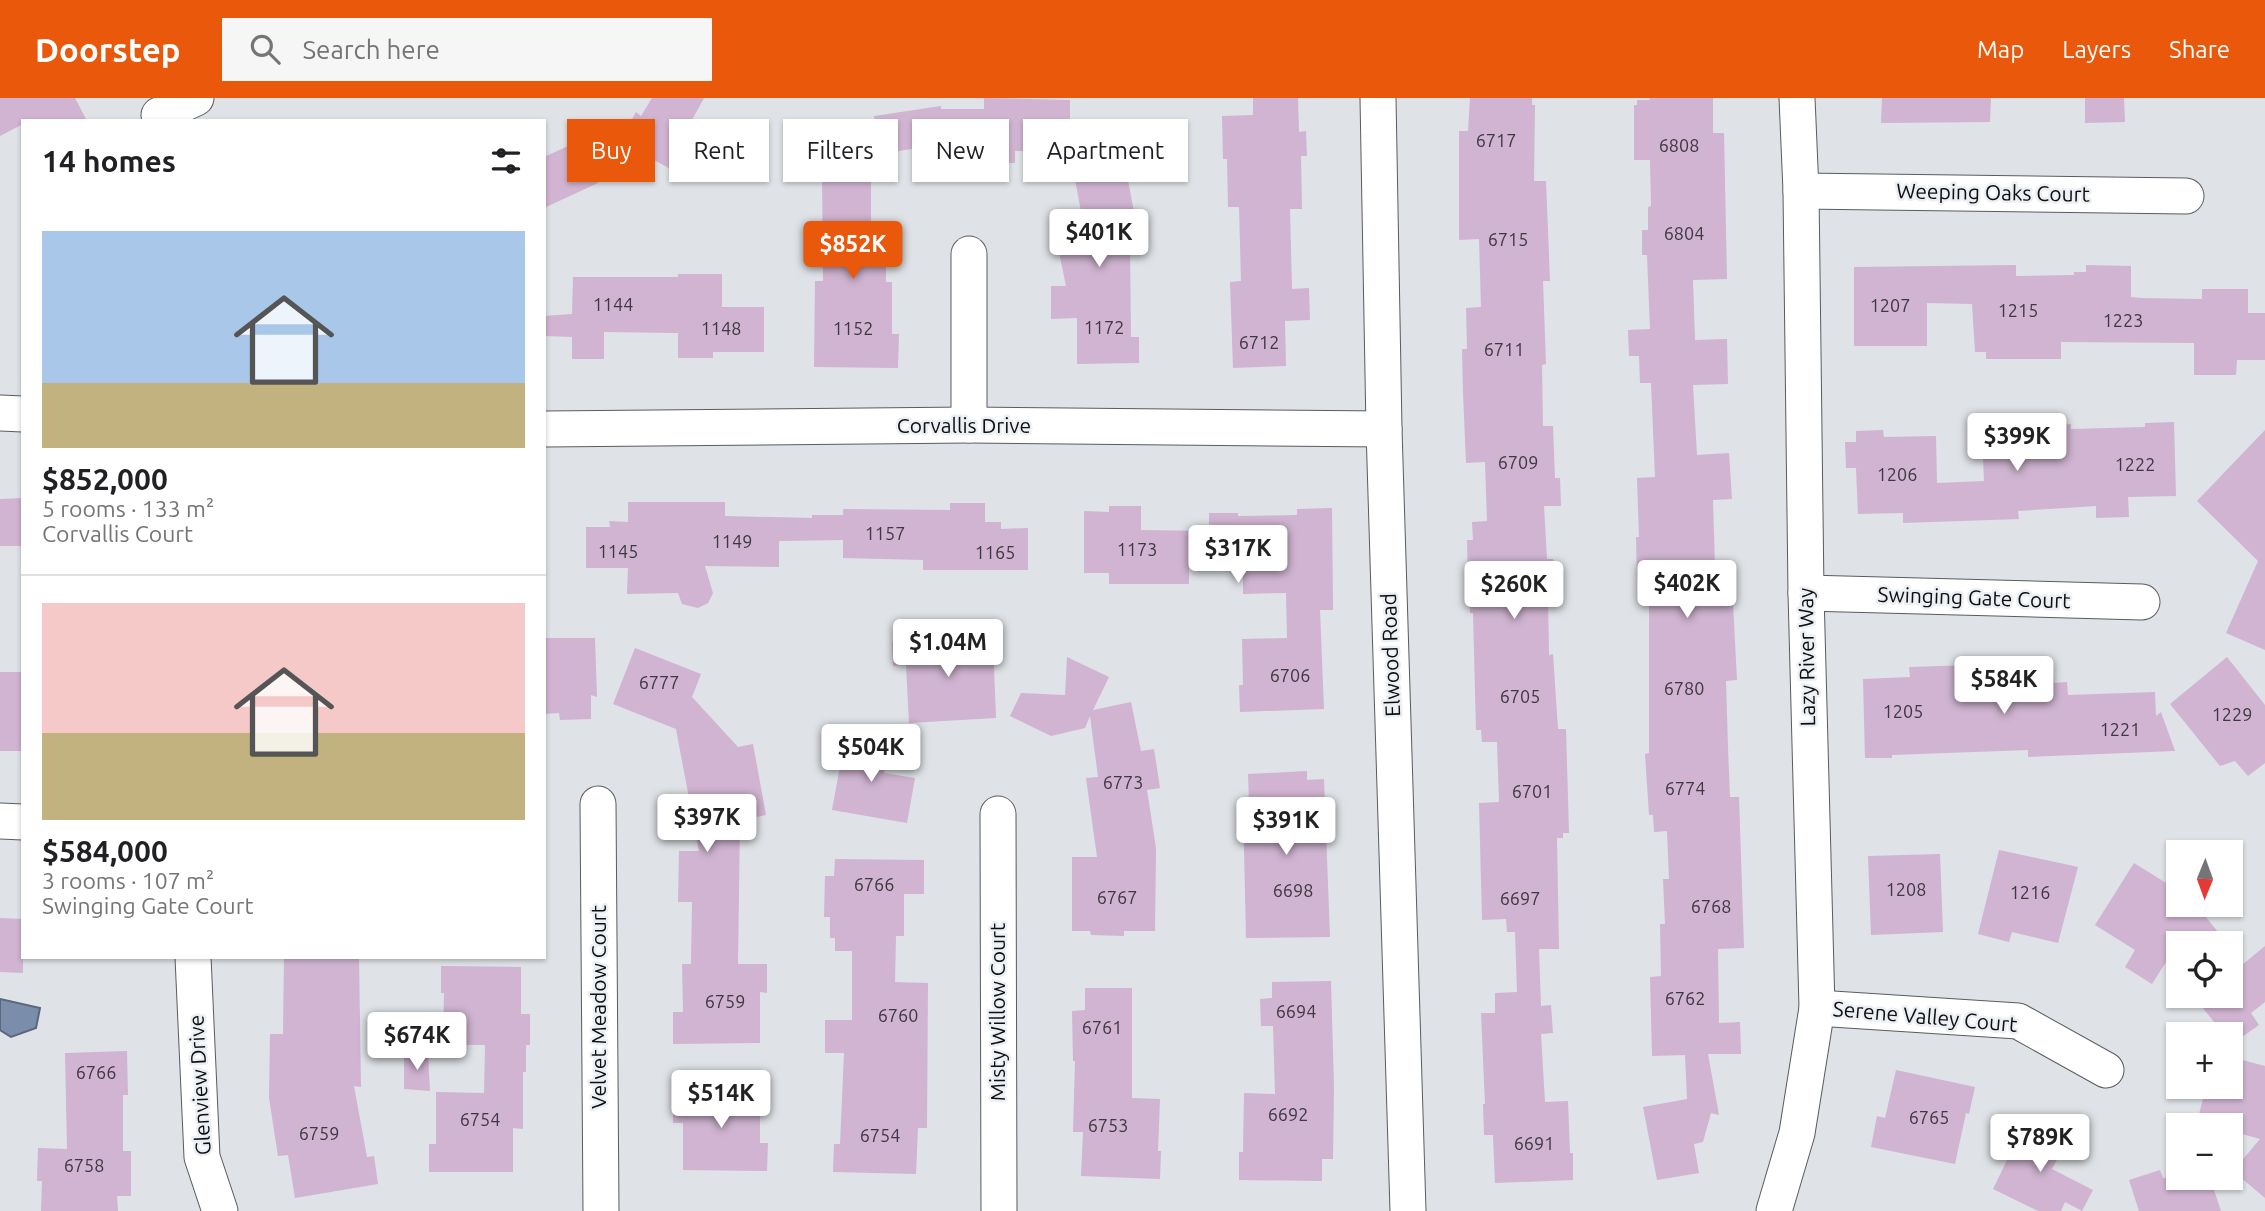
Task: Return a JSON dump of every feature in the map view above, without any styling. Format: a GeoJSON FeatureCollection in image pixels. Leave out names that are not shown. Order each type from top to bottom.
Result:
{"type":"FeatureCollection","features":[{"type":"Feature","properties":{"kind":"street"},"geometry":{"type":"LineString","coordinates":[[157,111],[196,98]]}},
{"type":"Feature","properties":{"kind":"street","name":"Elwood Road"},"geometry":{"type":"LineString","coordinates":[[1378,98],[1384,429],[1408,1211]]}},
{"type":"Feature","properties":{"kind":"street","name":"Lazy River Way"},"geometry":{"type":"LineString","coordinates":[[1774,1211],[1797,1133],[1816,1008],[1797,98]]}},
{"type":"Feature","properties":{"kind":"street","name":"Weeping Oaks Court"},"geometry":{"type":"LineString","coordinates":[[1801,191],[2186,196]]}},
{"type":"Feature","properties":{"kind":"street"},"geometry":{"type":"LineString","coordinates":[[969,254],[969,425]]}},
{"type":"Feature","properties":{"kind":"street"},"geometry":{"type":"LineString","coordinates":[[0,413],[21,414]]}},
{"type":"Feature","properties":{"kind":"street","name":"Corvallis Drive"},"geometry":{"type":"LineString","coordinates":[[546,429],[969,425],[1384,429]]}},
{"type":"Feature","properties":{"kind":"street","name":"Swinging Gate Court"},"geometry":{"type":"LineString","coordinates":[[1806,593],[2142,602]]}},
{"type":"Feature","properties":{"kind":"street","name":"Velvet Meadow Court"},"geometry":{"type":"LineString","coordinates":[[598,804],[601,1211]]}},
{"type":"Feature","properties":{"kind":"street","name":"Misty Willow Court"},"geometry":{"type":"LineString","coordinates":[[998,814],[999,1211]]}},
{"type":"Feature","properties":{"kind":"street"},"geometry":{"type":"LineString","coordinates":[[0,821],[21,822]]}},
{"type":"Feature","properties":{"kind":"street","name":"Glenview Drive"},"geometry":{"type":"LineString","coordinates":[[193,959],[202,1157],[220,1211]]}},
{"type":"Feature","properties":{"kind":"street","name":"Serene Valley Court"},"geometry":{"type":"LineString","coordinates":[[1816,1008],[2018,1021],[2106,1070]]}},
{"type":"Feature","properties":{"kind":"water"},"geometry":{"type":"Polygon","coordinates":[[[0,999],[40,1008],[36,1028],[11,1037],[0,1030],[0,999]]]}},
{"type":"Feature","properties":{"kind":"building"},"geometry":{"type":"Polygon","coordinates":[[[0,98],[75,98],[86,119],[21,119],[21,125],[0,136],[0,98]]]}},
{"type":"Feature","properties":{"kind":"building"},"geometry":{"type":"Polygon","coordinates":[[[652,98],[704,98],[692,119],[669,119],[669,168],[655,160],[655,119],[632,119],[636,112],[641,116],[652,98]]]}},
{"type":"Feature","properties":{"kind":"building"},"geometry":{"type":"Polygon","coordinates":[[[984,98],[1070,100],[1070,119],[1023,119],[1023,151],[1015,151],[1015,163],[1009,163],[1009,119],[912,119],[912,149],[898,151],[898,119],[874,119],[874,116],[941,106],[941,109],[984,109],[984,98]]]}},
{"type":"Feature","properties":{"kind":"building"},"geometry":{"type":"Polygon","coordinates":[[[1253,98],[1298,98],[1299,132],[1306,131],[1307,156],[1301,156],[1302,209],[1290,209],[1292,289],[1309,288],[1310,320],[1285,321],[1286,366],[1233,368],[1230,282],[1241,281],[1239,207],[1228,207],[1227,159],[1223,159],[1222,116],[1253,115],[1253,98]]]}},
{"type":"Feature","properties":{"kind":"building"},"geometry":{"type":"Polygon","coordinates":[[[1470,98],[1532,98],[1532,105],[1535,105],[1534,181],[1546,181],[1550,281],[1543,281],[1546,364],[1542,365],[1543,426],[1553,426],[1555,478],[1560,478],[1561,506],[1544,506],[1547,559],[1553,559],[1554,597],[1548,598],[1549,655],[1553,654],[1558,729],[1566,729],[1569,833],[1563,833],[1563,838],[1557,838],[1559,949],[1539,949],[1541,1006],[1551,1005],[1553,1033],[1541,1034],[1545,1102],[1568,1101],[1573,1180],[1495,1183],[1493,1135],[1484,1135],[1481,1013],[1495,1013],[1495,993],[1517,992],[1515,932],[1507,932],[1506,919],[1482,920],[1479,803],[1499,802],[1497,742],[1482,742],[1481,730],[1476,730],[1473,613],[1470,613],[1468,580],[1467,540],[1473,540],[1472,522],[1487,521],[1485,462],[1466,463],[1463,393],[1462,349],[1467,349],[1466,308],[1481,307],[1479,239],[1459,240],[1459,131],[1468,131],[1470,98]]]}},
{"type":"Feature","properties":{"kind":"building"},"geometry":{"type":"Polygon","coordinates":[[[1713,98],[1713,133],[1724,133],[1727,279],[1693,280],[1695,340],[1727,339],[1728,384],[1693,385],[1697,455],[1729,453],[1732,499],[1713,500],[1715,567],[1731,566],[1737,680],[1726,681],[1728,748],[1730,797],[1739,797],[1744,948],[1718,949],[1719,1023],[1740,1022],[1741,1054],[1708,1054],[1719,1115],[1711,1113],[1703,1142],[1694,1144],[1699,1173],[1657,1180],[1643,1107],[1687,1099],[1685,1055],[1652,1056],[1650,977],[1661,976],[1660,924],[1665,924],[1663,879],[1669,879],[1667,831],[1654,832],[1653,815],[1649,815],[1645,754],[1649,753],[1649,600],[1646,601],[1643,578],[1637,578],[1637,478],[1655,477],[1651,383],[1640,383],[1639,356],[1629,356],[1628,330],[1650,329],[1647,255],[1642,255],[1642,230],[1648,230],[1648,207],[1651,206],[1650,160],[1634,160],[1634,105],[1637,105],[1637,100],[1713,98]]]}},
{"type":"Feature","properties":{"kind":"building"},"geometry":{"type":"Polygon","coordinates":[[[1882,98],[1991,98],[1990,122],[1881,123],[1882,98]]]}},
{"type":"Feature","properties":{"kind":"building"},"geometry":{"type":"Polygon","coordinates":[[[2085,98],[2124,98],[2125,122],[2085,123],[2085,98]]]}},
{"type":"Feature","properties":{"kind":"building"},"geometry":{"type":"Polygon","coordinates":[[[567,146],[567,182],[598,183],[546,207],[546,156],[567,146]]]}},
{"type":"Feature","properties":{"kind":"building"},"geometry":{"type":"Polygon","coordinates":[[[822,182],[871,182],[871,228],[886,228],[886,282],[892,282],[892,334],[899,334],[898,368],[814,367],[815,281],[823,281],[822,182]]]}},
{"type":"Feature","properties":{"kind":"building"},"geometry":{"type":"Polygon","coordinates":[[[1076,182],[1128,182],[1140,244],[1130,246],[1131,337],[1139,337],[1139,363],[1077,364],[1077,318],[1051,319],[1051,286],[1066,286],[1054,228],[1083,222],[1076,182]]]}},
{"type":"Feature","properties":{"kind":"building"},"geometry":{"type":"Polygon","coordinates":[[[2016,265],[2016,276],[2074,275],[2074,272],[2086,272],[2086,265],[2131,266],[2131,297],[2202,299],[2202,289],[2248,289],[2248,313],[2265,313],[2265,360],[2237,360],[2236,375],[2194,375],[2194,343],[2061,342],[2061,359],[1986,359],[1986,352],[1975,352],[1972,304],[1927,303],[1927,346],[1854,346],[1854,267],[2016,265]]]}},
{"type":"Feature","properties":{"kind":"building"},"geometry":{"type":"Polygon","coordinates":[[[678,274],[722,274],[722,307],[764,307],[764,352],[713,352],[713,358],[678,358],[678,333],[604,332],[604,359],[572,359],[572,337],[546,336],[546,316],[572,314],[573,277],[678,277],[678,274]]]}},
{"type":"Feature","properties":{"kind":"building"},"geometry":{"type":"Polygon","coordinates":[[[2174,422],[2176,496],[2128,497],[2129,517],[2096,518],[2096,506],[2018,511],[2019,519],[1903,523],[1903,513],[1858,514],[1856,468],[1846,468],[1845,442],[1856,442],[1856,431],[1883,430],[1884,437],[1936,436],[1937,483],[1984,481],[1982,435],[2033,432],[2033,426],[2071,424],[2071,429],[2145,427],[2145,423],[2174,422]]]}},
{"type":"Feature","properties":{"kind":"building"},"geometry":{"type":"Polygon","coordinates":[[[2265,430],[2265,650],[2226,633],[2258,561],[2197,501],[2265,430]]]}},
{"type":"Feature","properties":{"kind":"building"},"geometry":{"type":"Polygon","coordinates":[[[21,498],[21,546],[0,546],[0,499],[21,498]]]}},
{"type":"Feature","properties":{"kind":"building"},"geometry":{"type":"Polygon","coordinates":[[[628,502],[725,502],[725,516],[812,518],[812,515],[843,515],[843,509],[950,510],[950,503],[985,503],[985,522],[1001,522],[1001,529],[1028,528],[1028,570],[923,570],[923,560],[843,558],[843,540],[779,541],[779,567],[705,566],[713,593],[708,603],[698,608],[682,604],[678,593],[627,594],[628,568],[586,568],[586,527],[610,527],[609,521],[628,522],[628,502]]]}},
{"type":"Feature","properties":{"kind":"building"},"geometry":{"type":"Polygon","coordinates":[[[1109,506],[1141,506],[1141,530],[1209,531],[1209,513],[1238,513],[1238,516],[1297,515],[1297,509],[1332,508],[1333,610],[1320,610],[1324,709],[1240,712],[1239,685],[1243,685],[1242,639],[1287,638],[1286,593],[1243,594],[1243,560],[1189,560],[1189,584],[1109,584],[1109,573],[1084,573],[1084,511],[1109,512],[1109,506]]]}},
{"type":"Feature","properties":{"kind":"building"},"geometry":{"type":"Polygon","coordinates":[[[546,638],[595,638],[597,697],[591,695],[591,719],[560,720],[559,713],[546,714],[546,638]]]}},
{"type":"Feature","properties":{"kind":"building"},"geometry":{"type":"Polygon","coordinates":[[[986,638],[986,641],[993,641],[996,718],[909,723],[906,665],[893,666],[892,642],[986,638]]]}},
{"type":"Feature","properties":{"kind":"building"},"geometry":{"type":"Polygon","coordinates":[[[635,648],[701,674],[692,697],[738,747],[753,744],[766,815],[740,820],[738,964],[767,964],[767,993],[760,992],[760,1043],[673,1044],[673,1012],[683,1012],[682,964],[691,964],[692,902],[678,902],[679,851],[699,851],[676,729],[613,704],[635,648]]]}},
{"type":"Feature","properties":{"kind":"building"},"geometry":{"type":"Polygon","coordinates":[[[1067,657],[1109,677],[1093,710],[1131,702],[1141,751],[1154,749],[1160,788],[1147,790],[1156,848],[1155,931],[1124,931],[1124,936],[1091,935],[1090,931],[1072,931],[1072,857],[1097,857],[1086,778],[1098,777],[1090,716],[1085,728],[1051,736],[1010,716],[1021,693],[1065,695],[1067,657]]]}},
{"type":"Feature","properties":{"kind":"building"},"geometry":{"type":"Polygon","coordinates":[[[2227,657],[2265,705],[2265,763],[2248,776],[2235,761],[2220,766],[2170,704],[2227,657]]]}},
{"type":"Feature","properties":{"kind":"building"},"geometry":{"type":"Polygon","coordinates":[[[2005,664],[2006,674],[2053,673],[2054,683],[2067,682],[2068,695],[2155,692],[2156,716],[2161,712],[2175,751],[2028,757],[2028,750],[1865,758],[1863,679],[1910,677],[1909,667],[2005,664]]]}},
{"type":"Feature","properties":{"kind":"building"},"geometry":{"type":"Polygon","coordinates":[[[0,672],[21,672],[21,751],[0,751],[0,672]]]}},
{"type":"Feature","properties":{"kind":"building"},"geometry":{"type":"Polygon","coordinates":[[[845,739],[889,746],[884,773],[915,778],[907,823],[832,810],[845,739]]]}},
{"type":"Feature","properties":{"kind":"building"},"geometry":{"type":"Polygon","coordinates":[[[1307,771],[1307,780],[1324,779],[1330,937],[1246,938],[1243,803],[1249,803],[1248,774],[1307,771]]]}},
{"type":"Feature","properties":{"kind":"building"},"geometry":{"type":"Polygon","coordinates":[[[1999,850],[2078,867],[2058,943],[2012,932],[2009,942],[1978,934],[1999,850]]]}},
{"type":"Feature","properties":{"kind":"building"},"geometry":{"type":"Polygon","coordinates":[[[1940,854],[1943,932],[1871,935],[1868,856],[1940,854]]]}},
{"type":"Feature","properties":{"kind":"building"},"geometry":{"type":"Polygon","coordinates":[[[835,859],[924,860],[924,894],[904,894],[904,936],[896,936],[895,982],[928,983],[927,1128],[918,1128],[916,1174],[833,1172],[834,1144],[840,1144],[844,1053],[825,1053],[825,1020],[852,1020],[852,951],[835,951],[835,938],[830,938],[830,917],[824,917],[825,876],[834,876],[835,859]]]}},
{"type":"Feature","properties":{"kind":"building"},"geometry":{"type":"Polygon","coordinates":[[[2134,863],[2166,883],[2166,917],[2206,917],[2217,931],[2166,931],[2166,962],[2152,984],[2125,967],[2135,950],[2095,925],[2134,863]]]}},
{"type":"Feature","properties":{"kind":"building"},"geometry":{"type":"Polygon","coordinates":[[[0,918],[21,919],[23,973],[0,972],[0,918]]]}},
{"type":"Feature","properties":{"kind":"building"},"geometry":{"type":"Polygon","coordinates":[[[2265,946],[2265,1002],[2251,1013],[2259,1025],[2243,1036],[2243,1022],[2214,1022],[2203,1008],[2243,1008],[2243,964],[2265,946]]]}},
{"type":"Feature","properties":{"kind":"building"},"geometry":{"type":"Polygon","coordinates":[[[284,959],[359,959],[361,1087],[354,1086],[367,1157],[374,1156],[378,1184],[295,1198],[288,1155],[278,1156],[269,1098],[270,1034],[283,1034],[284,959]]]}},
{"type":"Feature","properties":{"kind":"building"},"geometry":{"type":"Polygon","coordinates":[[[441,966],[521,967],[521,1014],[530,1014],[530,1045],[526,1045],[526,1072],[523,1072],[523,1129],[513,1128],[513,1172],[429,1172],[429,1144],[436,1144],[436,1092],[484,1093],[485,1045],[443,1045],[444,993],[441,993],[441,966]]]}},
{"type":"Feature","properties":{"kind":"building"},"geometry":{"type":"Polygon","coordinates":[[[1331,981],[1333,1159],[1322,1159],[1322,1181],[1239,1180],[1239,1152],[1243,1152],[1244,1093],[1275,1094],[1273,1026],[1261,1026],[1260,999],[1272,998],[1272,982],[1331,981]]]}},
{"type":"Feature","properties":{"kind":"building"},"geometry":{"type":"Polygon","coordinates":[[[1085,988],[1132,988],[1132,1098],[1160,1099],[1160,1179],[1081,1176],[1083,1132],[1073,1132],[1075,1061],[1072,1011],[1085,1010],[1085,988]]]}},
{"type":"Feature","properties":{"kind":"building"},"geometry":{"type":"Polygon","coordinates":[[[127,1051],[128,1095],[123,1095],[123,1151],[131,1151],[131,1196],[117,1196],[118,1211],[41,1211],[42,1181],[37,1181],[38,1148],[67,1149],[65,1053],[127,1051]]]}},
{"type":"Feature","properties":{"kind":"building"},"geometry":{"type":"Polygon","coordinates":[[[404,1054],[428,1054],[430,1091],[404,1089],[404,1054]]]}},
{"type":"Feature","properties":{"kind":"building"},"geometry":{"type":"Polygon","coordinates":[[[2243,1060],[2265,1066],[2265,1198],[2243,1179],[2243,1159],[2260,1139],[2243,1134],[2243,1113],[2199,1113],[2203,1099],[2243,1099],[2243,1060]]]}},
{"type":"Feature","properties":{"kind":"building"},"geometry":{"type":"Polygon","coordinates":[[[1896,1070],[1975,1087],[1969,1114],[1966,1113],[1955,1164],[1871,1147],[1877,1116],[1885,1118],[1896,1070]]]}},
{"type":"Feature","properties":{"kind":"building"},"geometry":{"type":"Polygon","coordinates":[[[673,1090],[760,1091],[760,1143],[768,1143],[767,1171],[683,1170],[683,1123],[673,1123],[673,1090]]]}},
{"type":"Feature","properties":{"kind":"building"},"geometry":{"type":"Polygon","coordinates":[[[2026,1121],[2067,1141],[2052,1169],[2093,1190],[2082,1211],[2065,1202],[2061,1211],[2038,1211],[1993,1189],[2026,1121]]]}},
{"type":"Feature","properties":{"kind":"building"},"geometry":{"type":"Polygon","coordinates":[[[2160,1170],[2163,1178],[2166,1178],[2166,1190],[2214,1190],[2221,1211],[2139,1211],[2129,1180],[2160,1170]]]}}]}
